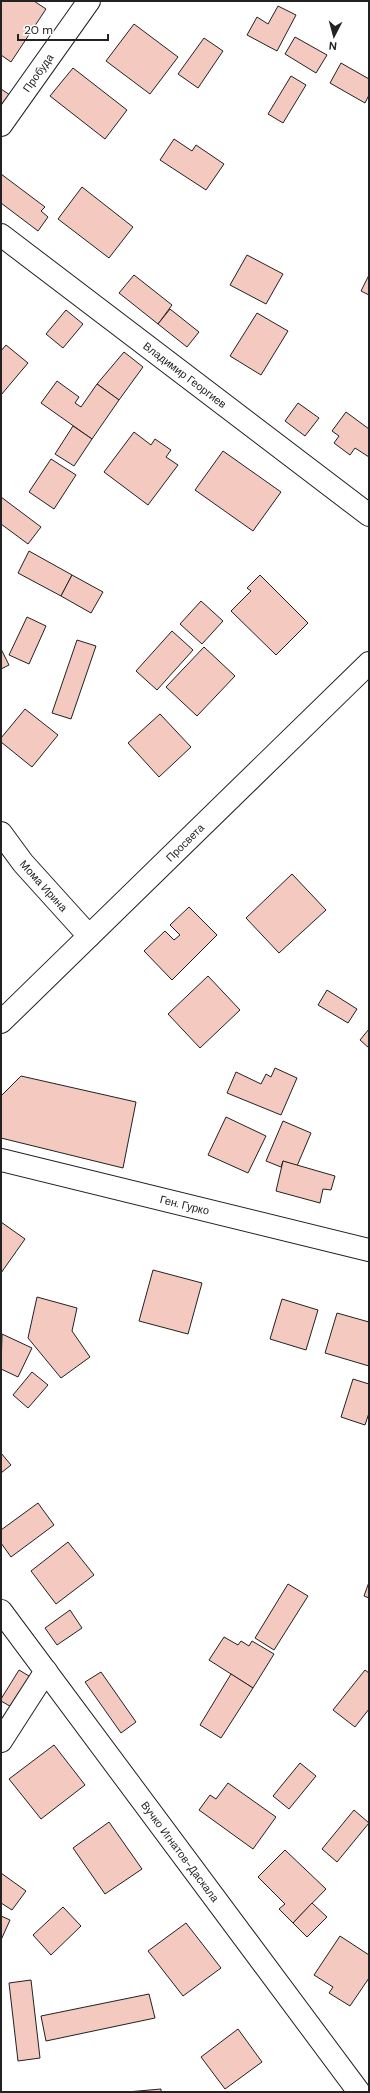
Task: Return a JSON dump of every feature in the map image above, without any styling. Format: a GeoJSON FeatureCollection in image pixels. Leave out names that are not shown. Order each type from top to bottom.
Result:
{"type":"FeatureCollection","features":[{"type":"Feature","properties":{"kind":"street","name":"Пробуда"},"geometry":{"type":"LineString","coordinates":[[1,125],[89,1]]}},
{"type":"Feature","properties":{"kind":"street","name":"Владимир Георгиев"},"geometry":{"type":"LineString","coordinates":[[1,235],[369,515]]}},
{"type":"Feature","properties":{"kind":"street","name":"Просвета"},"geometry":{"type":"LineString","coordinates":[[1,1022],[369,663]]}},
{"type":"Feature","properties":{"kind":"street","name":"Мома Ирина"},"geometry":{"type":"LineString","coordinates":[[1,834],[23,863],[89,936]]}},
{"type":"Feature","properties":{"kind":"street","name":"Ген. Гурко"},"geometry":{"type":"LineString","coordinates":[[1,1160],[369,1250]]}},
{"type":"Feature","properties":{"kind":"street","name":"Вучко Игнатов-Даскала"},"geometry":{"type":"LineString","coordinates":[[1,1611],[359,2092]]}},
{"type":"Feature","properties":{"kind":"street"},"geometry":{"type":"LineString","coordinates":[[1,1741],[46,1671]]}},
{"type":"Feature","properties":{"kind":"street"},"geometry":{"type":"LineString","coordinates":[[364,2092],[369,2084]]}},
{"type":"Feature","properties":{"kind":"building"},"geometry":{"type":"Polygon","coordinates":[[[1,1],[34,1],[46,9],[11,62],[1,55],[1,1]]]}},
{"type":"Feature","properties":{"kind":"building"},"geometry":{"type":"Polygon","coordinates":[[[278,6],[296,15],[277,51],[247,35],[257,17],[268,24],[278,6]]]}},
{"type":"Feature","properties":{"kind":"building"},"geometry":{"type":"Polygon","coordinates":[[[134,24],[178,57],[150,94],[106,61],[134,24]]]}},
{"type":"Feature","properties":{"kind":"building"},"geometry":{"type":"Polygon","coordinates":[[[295,37],[327,55],[316,73],[285,54],[295,37]]]}},
{"type":"Feature","properties":{"kind":"building"},"geometry":{"type":"Polygon","coordinates":[[[204,38],[223,51],[198,88],[178,74],[204,38]]]}},
{"type":"Feature","properties":{"kind":"building"},"geometry":{"type":"Polygon","coordinates":[[[341,63],[369,79],[369,95],[365,103],[330,83],[341,63]]]}},
{"type":"Feature","properties":{"kind":"building"},"geometry":{"type":"Polygon","coordinates":[[[73,68],[127,110],[105,139],[50,96],[73,68]]]}},
{"type":"Feature","properties":{"kind":"building"},"geometry":{"type":"Polygon","coordinates":[[[291,76],[306,85],[283,123],[268,114],[291,76]]]}},
{"type":"Feature","properties":{"kind":"building"},"geometry":{"type":"Polygon","coordinates":[[[1,89],[10,95],[1,108],[1,89]]]}},
{"type":"Feature","properties":{"kind":"building"},"geometry":{"type":"Polygon","coordinates":[[[174,139],[192,151],[196,145],[224,164],[206,190],[160,160],[174,139]]]}},
{"type":"Feature","properties":{"kind":"building"},"geometry":{"type":"Polygon","coordinates":[[[1,174],[45,207],[41,211],[48,217],[38,231],[1,203],[1,174]]]}},
{"type":"Feature","properties":{"kind":"building"},"geometry":{"type":"Polygon","coordinates":[[[82,187],[133,227],[109,258],[58,219],[82,187]]]}},
{"type":"Feature","properties":{"kind":"building"},"geometry":{"type":"Polygon","coordinates":[[[247,255],[283,274],[266,304],[230,285],[247,255]]]}},
{"type":"Feature","properties":{"kind":"building"},"geometry":{"type":"Polygon","coordinates":[[[134,275],[172,305],[158,324],[119,293],[134,275]]]}},
{"type":"Feature","properties":{"kind":"building"},"geometry":{"type":"Polygon","coordinates":[[[369,275],[369,295],[361,291],[369,275]]]}},
{"type":"Feature","properties":{"kind":"building"},"geometry":{"type":"Polygon","coordinates":[[[170,309],[199,332],[187,347],[158,324],[170,309]]]}},
{"type":"Feature","properties":{"kind":"building"},"geometry":{"type":"Polygon","coordinates":[[[66,310],[83,324],[63,348],[46,334],[66,310]]]}},
{"type":"Feature","properties":{"kind":"building"},"geometry":{"type":"Polygon","coordinates":[[[257,313],[288,331],[261,375],[230,356],[257,313]]]}},
{"type":"Feature","properties":{"kind":"building"},"geometry":{"type":"Polygon","coordinates":[[[6,345],[28,363],[1,395],[1,351],[6,345]]]}},
{"type":"Feature","properties":{"kind":"building"},"geometry":{"type":"Polygon","coordinates":[[[124,352],[143,367],[119,400],[97,384],[124,352]]]}},
{"type":"Feature","properties":{"kind":"building"},"geometry":{"type":"Polygon","coordinates":[[[57,381],[79,397],[75,403],[81,407],[97,384],[119,400],[92,439],[41,403],[57,381]]]}},
{"type":"Feature","properties":{"kind":"building"},"geometry":{"type":"Polygon","coordinates":[[[298,403],[319,418],[305,436],[285,421],[298,403]]]}},
{"type":"Feature","properties":{"kind":"building"},"geometry":{"type":"Polygon","coordinates":[[[346,412],[369,429],[369,457],[355,448],[350,455],[334,443],[339,436],[332,431],[346,412]]]}},
{"type":"Feature","properties":{"kind":"building"},"geometry":{"type":"Polygon","coordinates":[[[73,426],[92,439],[74,466],[55,454],[73,426]]]}},
{"type":"Feature","properties":{"kind":"building"},"geometry":{"type":"Polygon","coordinates":[[[134,432],[151,445],[155,439],[171,450],[166,457],[178,465],[148,505],[104,472],[134,432]]]}},
{"type":"Feature","properties":{"kind":"building"},"geometry":{"type":"Polygon","coordinates":[[[223,451],[281,492],[253,531],[195,490],[223,451]]]}},
{"type":"Feature","properties":{"kind":"building"},"geometry":{"type":"Polygon","coordinates":[[[51,459],[76,475],[54,509],[29,492],[51,459]]]}},
{"type":"Feature","properties":{"kind":"building"},"geometry":{"type":"Polygon","coordinates":[[[1,497],[41,527],[28,544],[1,524],[1,497]]]}},
{"type":"Feature","properties":{"kind":"building"},"geometry":{"type":"Polygon","coordinates":[[[29,551],[72,575],[61,596],[18,573],[29,551]]]}},
{"type":"Feature","properties":{"kind":"building"},"geometry":{"type":"Polygon","coordinates":[[[72,575],[103,592],[91,613],[61,596],[72,575]]]}},
{"type":"Feature","properties":{"kind":"building"},"geometry":{"type":"Polygon","coordinates":[[[260,575],[308,623],[276,655],[231,611],[251,591],[247,588],[260,575]]]}},
{"type":"Feature","properties":{"kind":"building"},"geometry":{"type":"Polygon","coordinates":[[[201,601],[223,621],[202,644],[180,624],[201,601]]]}},
{"type":"Feature","properties":{"kind":"building"},"geometry":{"type":"Polygon","coordinates":[[[27,617],[46,626],[29,664],[9,655],[27,617]]]}},
{"type":"Feature","properties":{"kind":"building"},"geometry":{"type":"Polygon","coordinates":[[[172,631],[193,650],[157,690],[136,671],[172,631]]]}},
{"type":"Feature","properties":{"kind":"building"},"geometry":{"type":"Polygon","coordinates":[[[77,640],[96,646],[71,719],[52,713],[77,640]]]}},
{"type":"Feature","properties":{"kind":"building"},"geometry":{"type":"Polygon","coordinates":[[[204,647],[235,676],[197,716],[166,687],[204,647]]]}},
{"type":"Feature","properties":{"kind":"building"},"geometry":{"type":"Polygon","coordinates":[[[1,649],[9,665],[1,669],[1,649]]]}},
{"type":"Feature","properties":{"kind":"building"},"geometry":{"type":"Polygon","coordinates":[[[25,709],[58,735],[32,767],[1,742],[1,738],[25,709]]]}},
{"type":"Feature","properties":{"kind":"building"},"geometry":{"type":"Polygon","coordinates":[[[160,714],[191,747],[159,777],[128,743],[160,714]]]}},
{"type":"Feature","properties":{"kind":"building"},"geometry":{"type":"Polygon","coordinates":[[[292,874],[326,910],[279,953],[246,918],[292,874]]]}},
{"type":"Feature","properties":{"kind":"building"},"geometry":{"type":"Polygon","coordinates":[[[189,907],[217,935],[172,980],[144,951],[165,931],[174,940],[180,935],[170,925],[189,907]]]}},
{"type":"Feature","properties":{"kind":"building"},"geometry":{"type":"Polygon","coordinates":[[[208,976],[240,1010],[200,1048],[168,1014],[208,976]]]}},
{"type":"Feature","properties":{"kind":"building"},"geometry":{"type":"Polygon","coordinates":[[[327,990],[357,1009],[348,1023],[318,1005],[327,990]]]}},
{"type":"Feature","properties":{"kind":"building"},"geometry":{"type":"Polygon","coordinates":[[[369,1029],[369,1048],[360,1040],[369,1029]]]}},
{"type":"Feature","properties":{"kind":"building"},"geometry":{"type":"Polygon","coordinates":[[[275,1068],[297,1078],[281,1115],[227,1093],[236,1072],[261,1084],[266,1074],[271,1077],[275,1068]]]}},
{"type":"Feature","properties":{"kind":"building"},"geometry":{"type":"Polygon","coordinates":[[[21,1076],[136,1102],[123,1168],[1,1138],[1,1096],[21,1076]]]}},
{"type":"Feature","properties":{"kind":"building"},"geometry":{"type":"Polygon","coordinates":[[[226,1117],[266,1136],[248,1173],[208,1155],[226,1117]]]}},
{"type":"Feature","properties":{"kind":"building"},"geometry":{"type":"Polygon","coordinates":[[[283,1121],[311,1133],[297,1166],[283,1161],[281,1167],[266,1161],[283,1121]]]}},
{"type":"Feature","properties":{"kind":"building"},"geometry":{"type":"Polygon","coordinates":[[[283,1161],[335,1176],[331,1190],[323,1189],[320,1203],[276,1191],[283,1161]]]}},
{"type":"Feature","properties":{"kind":"building"},"geometry":{"type":"Polygon","coordinates":[[[1,1222],[25,1239],[1,1273],[1,1222]]]}},
{"type":"Feature","properties":{"kind":"building"},"geometry":{"type":"Polygon","coordinates":[[[153,1270],[202,1283],[188,1334],[139,1321],[153,1270]]]}},
{"type":"Feature","properties":{"kind":"building"},"geometry":{"type":"Polygon","coordinates":[[[37,1297],[77,1308],[72,1331],[90,1357],[61,1378],[28,1338],[37,1297]]]}},
{"type":"Feature","properties":{"kind":"building"},"geometry":{"type":"Polygon","coordinates":[[[282,1299],[318,1310],[306,1350],[270,1339],[282,1299]]]}},
{"type":"Feature","properties":{"kind":"building"},"geometry":{"type":"Polygon","coordinates":[[[337,1313],[369,1322],[369,1366],[325,1353],[337,1313]]]}},
{"type":"Feature","properties":{"kind":"building"},"geometry":{"type":"Polygon","coordinates":[[[2,1334],[32,1348],[18,1377],[1,1369],[2,1334]]]}},
{"type":"Feature","properties":{"kind":"building"},"geometry":{"type":"Polygon","coordinates":[[[32,1372],[48,1385],[28,1408],[13,1395],[32,1372]]]}},
{"type":"Feature","properties":{"kind":"building"},"geometry":{"type":"Polygon","coordinates":[[[353,1379],[369,1384],[369,1413],[365,1425],[341,1417],[353,1379]]]}},
{"type":"Feature","properties":{"kind":"building"},"geometry":{"type":"Polygon","coordinates":[[[1,1453],[11,1465],[1,1473],[1,1453]]]}},
{"type":"Feature","properties":{"kind":"building"},"geometry":{"type":"Polygon","coordinates":[[[38,1503],[54,1525],[11,1557],[1,1543],[1,1530],[38,1503]]]}},
{"type":"Feature","properties":{"kind":"building"},"geometry":{"type":"Polygon","coordinates":[[[68,1542],[94,1575],[56,1604],[31,1571],[68,1542]]]}},
{"type":"Feature","properties":{"kind":"building"},"geometry":{"type":"Polygon","coordinates":[[[369,1582],[369,1598],[364,1596],[369,1582]]]}},
{"type":"Feature","properties":{"kind":"building"},"geometry":{"type":"Polygon","coordinates":[[[288,1584],[308,1596],[274,1650],[255,1638],[288,1584]]]}},
{"type":"Feature","properties":{"kind":"building"},"geometry":{"type":"Polygon","coordinates":[[[70,1610],[82,1628],[57,1645],[45,1628],[70,1610]]]}},
{"type":"Feature","properties":{"kind":"building"},"geometry":{"type":"Polygon","coordinates":[[[224,1637],[238,1645],[241,1641],[249,1646],[252,1641],[274,1654],[253,1688],[209,1660],[224,1637]]]}},
{"type":"Feature","properties":{"kind":"building"},"geometry":{"type":"Polygon","coordinates":[[[19,1670],[34,1679],[15,1709],[1,1701],[1,1699],[19,1670]]]}},
{"type":"Feature","properties":{"kind":"building"},"geometry":{"type":"Polygon","coordinates":[[[365,1670],[369,1673],[369,1709],[355,1727],[333,1710],[365,1670]]]}},
{"type":"Feature","properties":{"kind":"building"},"geometry":{"type":"Polygon","coordinates":[[[101,1672],[136,1722],[121,1733],[85,1682],[101,1672]]]}},
{"type":"Feature","properties":{"kind":"building"},"geometry":{"type":"Polygon","coordinates":[[[231,1674],[253,1688],[221,1738],[200,1725],[231,1674]]]}},
{"type":"Feature","properties":{"kind":"building"},"geometry":{"type":"Polygon","coordinates":[[[54,1745],[85,1785],[41,1819],[9,1779],[54,1745]]]}},
{"type":"Feature","properties":{"kind":"building"},"geometry":{"type":"Polygon","coordinates":[[[300,1763],[316,1776],[289,1809],[273,1796],[300,1763]]]}},
{"type":"Feature","properties":{"kind":"building"},"geometry":{"type":"Polygon","coordinates":[[[228,1783],[276,1817],[253,1849],[199,1810],[210,1795],[216,1799],[228,1783]]]}},
{"type":"Feature","properties":{"kind":"building"},"geometry":{"type":"Polygon","coordinates":[[[354,1810],[369,1823],[337,1862],[322,1849],[354,1810]]]}},
{"type":"Feature","properties":{"kind":"building"},"geometry":{"type":"Polygon","coordinates":[[[109,1822],[142,1869],[105,1894],[73,1848],[109,1822]]]}},
{"type":"Feature","properties":{"kind":"building"},"geometry":{"type":"Polygon","coordinates":[[[285,1850],[326,1889],[293,1923],[279,1909],[285,1904],[258,1877],[285,1850]]]}},
{"type":"Feature","properties":{"kind":"building"},"geometry":{"type":"Polygon","coordinates":[[[1,1873],[26,1891],[12,1910],[1,1903],[1,1873]]]}},
{"type":"Feature","properties":{"kind":"building"},"geometry":{"type":"Polygon","coordinates":[[[312,1903],[327,1917],[307,1937],[293,1923],[312,1903]]]}},
{"type":"Feature","properties":{"kind":"building"},"geometry":{"type":"Polygon","coordinates":[[[63,1907],[81,1926],[51,1955],[33,1935],[63,1907]]]}},
{"type":"Feature","properties":{"kind":"building"},"geometry":{"type":"Polygon","coordinates":[[[1,1916],[10,1920],[1,1940],[1,1916]]]}},
{"type":"Feature","properties":{"kind":"building"},"geometry":{"type":"Polygon","coordinates":[[[186,1923],[221,1968],[183,1996],[148,1951],[186,1923]]]}},
{"type":"Feature","properties":{"kind":"building"},"geometry":{"type":"Polygon","coordinates":[[[340,1936],[369,1955],[369,1978],[350,2006],[329,1993],[333,1987],[314,1975],[340,1936]]]}},
{"type":"Feature","properties":{"kind":"building"},"geometry":{"type":"Polygon","coordinates":[[[31,1980],[40,2058],[18,2061],[9,1983],[31,1980]]]}},
{"type":"Feature","properties":{"kind":"building"},"geometry":{"type":"Polygon","coordinates":[[[149,1994],[155,2018],[46,2041],[41,2016],[149,1994]]]}},
{"type":"Feature","properties":{"kind":"building"},"geometry":{"type":"Polygon","coordinates":[[[238,2029],[262,2062],[225,2089],[201,2057],[238,2029]]]}},
{"type":"Feature","properties":{"kind":"building"},"geometry":{"type":"Polygon","coordinates":[[[161,2089],[161,2092],[127,2092],[161,2089]]]}}]}
